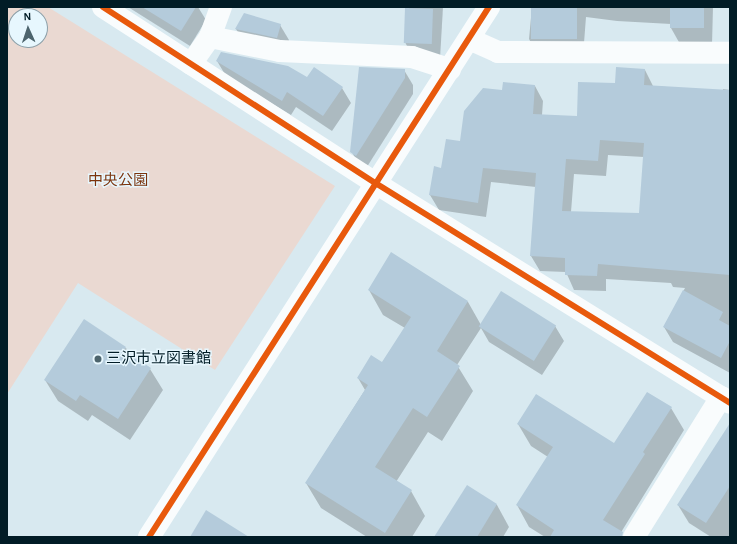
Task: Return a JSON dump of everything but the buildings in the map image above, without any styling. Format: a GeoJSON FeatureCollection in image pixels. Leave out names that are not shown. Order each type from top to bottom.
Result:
{"type":"FeatureCollection","features":[{"type":"Feature","properties":{"kind":"street"},"geometry":{"type":"LineString","coordinates":[[103,7],[377,184],[725,400],[634,537]]}},
{"type":"Feature","properties":{"kind":"street"},"geometry":{"type":"LineString","coordinates":[[191,64],[210,38],[221,7]]}},
{"type":"Feature","properties":{"kind":"street"},"geometry":{"type":"LineString","coordinates":[[149,537],[377,184],[489,7]]}},
{"type":"Feature","properties":{"kind":"street"},"geometry":{"type":"LineString","coordinates":[[210,38],[280,50],[412,57],[450,69]]}},
{"type":"Feature","properties":{"kind":"street"},"geometry":{"type":"LineString","coordinates":[[469,39],[498,52],[730,53]]}},
{"type":"Feature","properties":{"kind":"green space","name":"中央公園"},"geometry":{"type":"Polygon","coordinates":[[[7,7],[48,7],[335,186],[215,370],[78,283],[7,394],[7,7]]]}},
{"type":"Feature","properties":{"kind":"cycle path"},"geometry":{"type":"LineString","coordinates":[[103,7],[377,184],[730,403]]}},
{"type":"Feature","properties":{"kind":"cycle path"},"geometry":{"type":"LineString","coordinates":[[149,537],[489,7]]}},
{"type":"Feature","properties":{"kind":"place","name":"三沢市立図書館"},"geometry":{"type":"Point","coordinates":[98,359]}}]}
